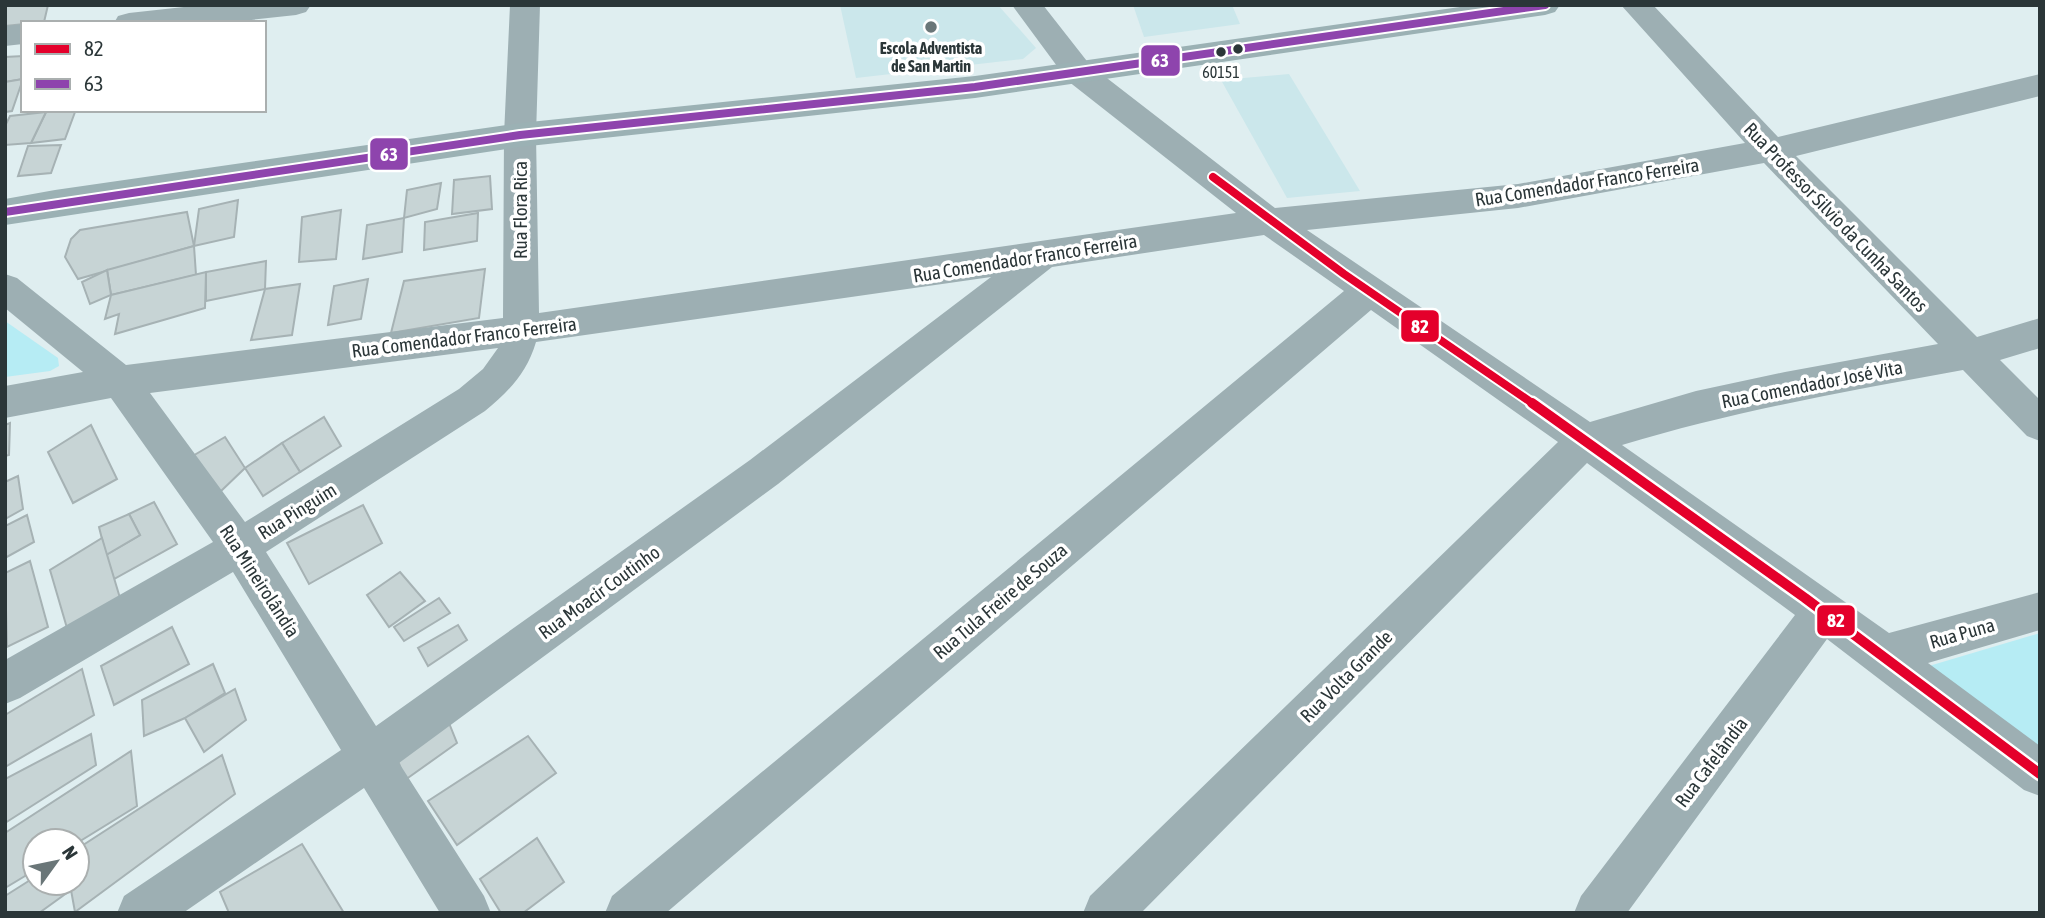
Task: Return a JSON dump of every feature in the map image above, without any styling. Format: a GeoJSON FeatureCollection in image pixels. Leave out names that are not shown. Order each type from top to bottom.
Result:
{"type":"FeatureCollection","features":[{"type":"Feature","properties":{"kind":"main road"},"geometry":{"type":"LineString","coordinates":[[5,212],[520,135],[961,89],[1545,5]]}},
{"type":"Feature","properties":{"kind":"street"},"geometry":{"type":"LineString","coordinates":[[148,21],[296,5]]}},
{"type":"Feature","properties":{"kind":"street","name":"Rua Flora Rica"},"geometry":{"type":"LineString","coordinates":[[521,330],[520,135],[525,5]]}},
{"type":"Feature","properties":{"kind":"street"},"geometry":{"type":"LineString","coordinates":[[1027,5],[1079,73],[1269,221],[1585,440],[1884,654],[2040,774]]}},
{"type":"Feature","properties":{"kind":"street","name":"Rua Professor Silvio da Cunha Santos"},"geometry":{"type":"LineString","coordinates":[[1636,5],[1771,150],[2040,425]]}},
{"type":"Feature","properties":{"kind":"street","name":"Rua Comendador Franco Ferreira"},"geometry":{"type":"LineString","coordinates":[[5,402],[120,382],[521,330],[1269,221],[1518,197],[1771,150],[2040,85]]}},
{"type":"Feature","properties":{"kind":"street","name":"Rua Moacir Coutinho"},"geometry":{"type":"LineString","coordinates":[[141,913],[372,755],[764,472],[1045,255]]}},
{"type":"Feature","properties":{"kind":"street","name":"Rua Mineirolândia"},"geometry":{"type":"LineString","coordinates":[[5,288],[120,382],[240,547],[372,755],[467,913]]}},
{"type":"Feature","properties":{"kind":"street","name":"Rua Tula Freire de Souza"},"geometry":{"type":"LineString","coordinates":[[629,913],[1370,290]]}},
{"type":"Feature","properties":{"kind":"street","name":"Rua Pinguim"},"geometry":{"type":"LineString","coordinates":[[5,682],[240,547],[472,400],[496,380],[513,358],[521,330]]}},
{"type":"Feature","properties":{"kind":"street","name":"Rua Comendador José Vita"},"geometry":{"type":"LineString","coordinates":[[1585,440],[1696,407],[1785,387],[1968,354],[2040,333]]}},
{"type":"Feature","properties":{"kind":"street","name":"Rua Volta Grande"},"geometry":{"type":"LineString","coordinates":[[1107,913],[1585,440]]}},
{"type":"Feature","properties":{"kind":"street","name":"Rua Cafelândia"},"geometry":{"type":"LineString","coordinates":[[1598,913],[1823,611]]}},
{"type":"Feature","properties":{"kind":"street","name":"Rua Puna"},"geometry":{"type":"LineString","coordinates":[[1884,654],[2040,611]]}},
{"type":"Feature","properties":{"kind":"shaded area","name":"Escola Adventista de San Martin"},"geometry":{"type":"Polygon","coordinates":[[[840,5],[998,5],[1036,48],[1023,59],[856,78],[840,5]]]}},
{"type":"Feature","properties":{"kind":"shaded area"},"geometry":{"type":"Polygon","coordinates":[[[1133,5],[1232,5],[1240,24],[1144,37],[1133,5]]]}},
{"type":"Feature","properties":{"kind":"shaded area"},"geometry":{"type":"Polygon","coordinates":[[[1289,74],[1360,191],[1287,198],[1221,80],[1289,74]]]}},
{"type":"Feature","properties":{"kind":"shaded area"},"geometry":{"type":"Polygon","coordinates":[[[5,321],[58,358],[59,366],[50,371],[5,377],[5,321]]]}},
{"type":"Feature","properties":{"kind":"shaded area"},"geometry":{"type":"Polygon","coordinates":[[[2040,633],[2040,754],[1929,666],[2040,633]]]}},
{"type":"Feature","properties":{"kind":"building"},"geometry":{"type":"Polygon","coordinates":[[[5,5],[48,5],[44,21],[21,21],[21,24],[5,26],[5,5]]]}},
{"type":"Feature","properties":{"kind":"building"},"geometry":{"type":"Polygon","coordinates":[[[21,56],[21,79],[5,82],[5,57],[21,56]]]}},
{"type":"Feature","properties":{"kind":"building"},"geometry":{"type":"Polygon","coordinates":[[[21,79],[12,111],[5,112],[5,82],[21,79]]]}},
{"type":"Feature","properties":{"kind":"building"},"geometry":{"type":"Polygon","coordinates":[[[46,112],[75,112],[65,139],[31,143],[46,112]]]}},
{"type":"Feature","properties":{"kind":"building"},"geometry":{"type":"Polygon","coordinates":[[[46,112],[31,143],[5,145],[5,126],[10,116],[46,112]]]}},
{"type":"Feature","properties":{"kind":"building"},"geometry":{"type":"Polygon","coordinates":[[[61,145],[51,173],[18,176],[28,146],[61,145]]]}},
{"type":"Feature","properties":{"kind":"building"},"geometry":{"type":"Polygon","coordinates":[[[490,176],[492,209],[452,214],[454,180],[490,176]]]}},
{"type":"Feature","properties":{"kind":"building"},"geometry":{"type":"Polygon","coordinates":[[[441,183],[437,209],[404,218],[407,190],[441,183]]]}},
{"type":"Feature","properties":{"kind":"building"},"geometry":{"type":"Polygon","coordinates":[[[238,200],[234,237],[194,246],[199,209],[238,200]]]}},
{"type":"Feature","properties":{"kind":"building"},"geometry":{"type":"Polygon","coordinates":[[[341,210],[336,259],[299,262],[302,217],[341,210]]]}},
{"type":"Feature","properties":{"kind":"building"},"geometry":{"type":"Polygon","coordinates":[[[187,212],[194,246],[78,279],[65,257],[71,239],[80,230],[187,212]]]}},
{"type":"Feature","properties":{"kind":"building"},"geometry":{"type":"Polygon","coordinates":[[[478,213],[477,241],[424,250],[425,222],[478,213]]]}},
{"type":"Feature","properties":{"kind":"building"},"geometry":{"type":"Polygon","coordinates":[[[404,218],[402,252],[363,259],[367,225],[404,218]]]}},
{"type":"Feature","properties":{"kind":"building"},"geometry":{"type":"Polygon","coordinates":[[[194,246],[196,275],[111,295],[107,270],[194,246]]]}},
{"type":"Feature","properties":{"kind":"building"},"geometry":{"type":"Polygon","coordinates":[[[266,261],[265,289],[206,301],[206,272],[266,261]]]}},
{"type":"Feature","properties":{"kind":"building"},"geometry":{"type":"Polygon","coordinates":[[[485,269],[479,318],[391,333],[404,281],[485,269]]]}},
{"type":"Feature","properties":{"kind":"building"},"geometry":{"type":"Polygon","coordinates":[[[107,270],[111,295],[90,304],[82,282],[107,270]]]}},
{"type":"Feature","properties":{"kind":"building"},"geometry":{"type":"Polygon","coordinates":[[[206,272],[205,308],[115,334],[119,314],[105,319],[111,295],[206,272]]]}},
{"type":"Feature","properties":{"kind":"building"},"geometry":{"type":"Polygon","coordinates":[[[368,279],[361,319],[328,325],[334,286],[368,279]]]}},
{"type":"Feature","properties":{"kind":"building"},"geometry":{"type":"Polygon","coordinates":[[[300,284],[292,335],[251,340],[265,289],[300,284]]]}},
{"type":"Feature","properties":{"kind":"building"},"geometry":{"type":"Polygon","coordinates":[[[324,417],[341,446],[300,472],[282,443],[324,417]]]}},
{"type":"Feature","properties":{"kind":"building"},"geometry":{"type":"Polygon","coordinates":[[[10,423],[9,455],[5,456],[5,425],[10,423]]]}},
{"type":"Feature","properties":{"kind":"building"},"geometry":{"type":"Polygon","coordinates":[[[91,425],[117,479],[73,503],[48,452],[91,425]]]}},
{"type":"Feature","properties":{"kind":"building"},"geometry":{"type":"Polygon","coordinates":[[[225,437],[245,468],[219,493],[191,457],[225,437]]]}},
{"type":"Feature","properties":{"kind":"building"},"geometry":{"type":"Polygon","coordinates":[[[282,443],[300,472],[263,496],[245,468],[282,443]]]}},
{"type":"Feature","properties":{"kind":"building"},"geometry":{"type":"Polygon","coordinates":[[[18,476],[23,509],[5,519],[5,482],[18,476]]]}},
{"type":"Feature","properties":{"kind":"building"},"geometry":{"type":"Polygon","coordinates":[[[154,502],[177,544],[114,579],[106,555],[140,535],[129,514],[154,502]]]}},
{"type":"Feature","properties":{"kind":"building"},"geometry":{"type":"Polygon","coordinates":[[[363,505],[382,543],[309,584],[287,543],[363,505]]]}},
{"type":"Feature","properties":{"kind":"building"},"geometry":{"type":"Polygon","coordinates":[[[129,514],[140,535],[106,555],[99,527],[129,514]]]}},
{"type":"Feature","properties":{"kind":"building"},"geometry":{"type":"Polygon","coordinates":[[[27,515],[34,542],[5,558],[5,526],[27,515]]]}},
{"type":"Feature","properties":{"kind":"building"},"geometry":{"type":"Polygon","coordinates":[[[102,538],[120,598],[67,628],[50,570],[102,538]]]}},
{"type":"Feature","properties":{"kind":"building"},"geometry":{"type":"Polygon","coordinates":[[[30,561],[48,627],[7,647],[5,573],[30,561]]]}},
{"type":"Feature","properties":{"kind":"building"},"geometry":{"type":"Polygon","coordinates":[[[400,572],[425,601],[389,627],[367,595],[400,572]]]}},
{"type":"Feature","properties":{"kind":"building"},"geometry":{"type":"Polygon","coordinates":[[[439,598],[450,613],[404,641],[394,627],[439,598]]]}},
{"type":"Feature","properties":{"kind":"building"},"geometry":{"type":"Polygon","coordinates":[[[458,625],[467,640],[428,666],[418,648],[458,625]]]}},
{"type":"Feature","properties":{"kind":"building"},"geometry":{"type":"Polygon","coordinates":[[[172,627],[189,664],[114,705],[101,666],[172,627]]]}},
{"type":"Feature","properties":{"kind":"building"},"geometry":{"type":"Polygon","coordinates":[[[213,664],[225,693],[185,718],[144,736],[142,700],[213,664]]]}},
{"type":"Feature","properties":{"kind":"building"},"geometry":{"type":"Polygon","coordinates":[[[82,669],[94,715],[5,767],[5,715],[82,669]]]}},
{"type":"Feature","properties":{"kind":"building"},"geometry":{"type":"Polygon","coordinates":[[[235,689],[246,720],[204,752],[185,718],[235,689]]]}},
{"type":"Feature","properties":{"kind":"building"},"geometry":{"type":"Polygon","coordinates":[[[449,723],[457,743],[405,780],[396,755],[449,723]]]}},
{"type":"Feature","properties":{"kind":"building"},"geometry":{"type":"Polygon","coordinates":[[[91,734],[96,765],[5,823],[5,779],[91,734]]]}},
{"type":"Feature","properties":{"kind":"building"},"geometry":{"type":"Polygon","coordinates":[[[528,736],[556,773],[457,845],[428,801],[528,736]]]}},
{"type":"Feature","properties":{"kind":"building"},"geometry":{"type":"Polygon","coordinates":[[[131,751],[137,806],[91,834],[91,827],[21,827],[21,878],[5,888],[5,833],[131,751]]]}},
{"type":"Feature","properties":{"kind":"building"},"geometry":{"type":"Polygon","coordinates":[[[222,755],[235,794],[75,912],[72,897],[91,897],[91,840],[222,755]]]}},
{"type":"Feature","properties":{"kind":"building"},"geometry":{"type":"Polygon","coordinates":[[[537,838],[564,882],[523,913],[501,913],[480,879],[537,838]]]}},
{"type":"Feature","properties":{"kind":"building"},"geometry":{"type":"Polygon","coordinates":[[[302,844],[344,913],[229,913],[220,892],[302,844]]]}},
{"type":"Feature","properties":{"kind":"building"},"geometry":{"type":"Polygon","coordinates":[[[21,886],[21,897],[61,897],[39,913],[5,913],[5,896],[21,886]]]}},
{"type":"Feature","properties":{"kind":"transit line","name":"63"},"geometry":{"type":"LineString","coordinates":[[5,212],[520,135],[975,87],[1545,5]]}},
{"type":"Feature","properties":{"kind":"transit line","name":"82"},"geometry":{"type":"LineString","coordinates":[[1213,177],[1344,274],[1567,427],[1746,555],[2040,774]]}},
{"type":"Feature","properties":{"kind":"place","name":"Escola Adventista de San Martin"},"geometry":{"type":"Point","coordinates":[931,27]}},
{"type":"Feature","properties":{"kind":"place","name":"60151"},"geometry":{"type":"Point","coordinates":[1221,52]}}]}
